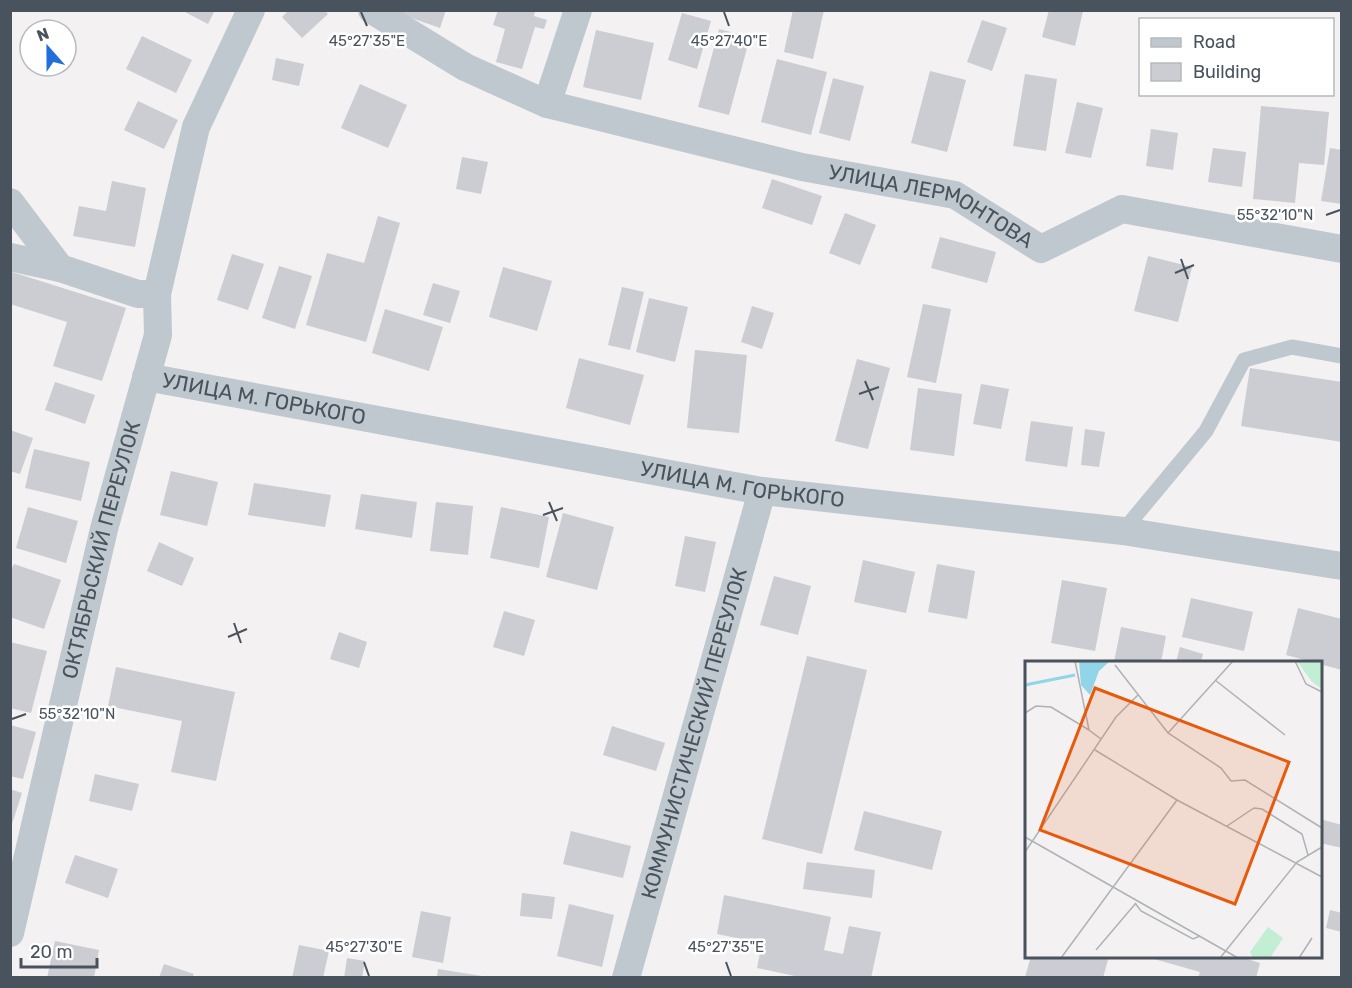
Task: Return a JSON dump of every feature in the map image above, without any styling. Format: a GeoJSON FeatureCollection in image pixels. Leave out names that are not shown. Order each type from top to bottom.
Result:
{"type":"FeatureCollection","features":[{"type":"Feature","properties":{"kind":"street"},"geometry":{"type":"LineString","coordinates":[[10,257],[60,268],[138,294],[157,294],[196,127],[250,10]]}},
{"type":"Feature","properties":{"kind":"street","name":"УЛИЦА ЛЕРМОНТОВА"},"geometry":{"type":"LineString","coordinates":[[372,10],[465,67],[547,104],[802,167],[955,195],[1041,249],[1122,209],[1341,249]]}},
{"type":"Feature","properties":{"kind":"street"},"geometry":{"type":"LineString","coordinates":[[547,104],[578,10]]}},
{"type":"Feature","properties":{"kind":"street"},"geometry":{"type":"LineString","coordinates":[[10,202],[60,268]]}},
{"type":"Feature","properties":{"kind":"street","name":"ОКТЯБРЬСКИЙ ПЕРЕУЛОК"},"geometry":{"type":"LineString","coordinates":[[10,933],[104,528],[158,334],[157,294]]}},
{"type":"Feature","properties":{"kind":"street","name":"УЛИЦА М. ГОРЬКОГО"},"geometry":{"type":"LineString","coordinates":[[146,377],[762,491],[1123,531],[1341,566]]}},
{"type":"Feature","properties":{"kind":"street","name":"КОММУНИСТИЧЕСКИЙ ПЕРЕУЛОК"},"geometry":{"type":"LineString","coordinates":[[626,978],[762,491]]}},
{"type":"Feature","properties":{"kind":"lane"},"geometry":{"type":"LineString","coordinates":[[1123,531],[1206,431],[1244,360],[1292,347],[1341,356]]}},
{"type":"Feature","properties":{"kind":"building"},"geometry":{"type":"Polygon","coordinates":[[[181,10],[215,10],[208,24],[181,10]]]}},
{"type":"Feature","properties":{"kind":"building"},"geometry":{"type":"Polygon","coordinates":[[[289,10],[324,10],[328,14],[302,38],[282,17],[289,10]]]}},
{"type":"Feature","properties":{"kind":"building"},"geometry":{"type":"Polygon","coordinates":[[[401,10],[446,10],[440,28],[400,14],[401,10]]]}},
{"type":"Feature","properties":{"kind":"building"},"geometry":{"type":"Polygon","coordinates":[[[498,10],[535,10],[534,16],[547,20],[544,29],[535,27],[522,69],[496,62],[505,29],[493,25],[498,10]]]}},
{"type":"Feature","properties":{"kind":"building"},"geometry":{"type":"Polygon","coordinates":[[[793,10],[824,10],[813,59],[784,52],[793,10]]]}},
{"type":"Feature","properties":{"kind":"building"},"geometry":{"type":"Polygon","coordinates":[[[1049,10],[1083,11],[1075,46],[1042,37],[1049,10]]]}},
{"type":"Feature","properties":{"kind":"building"},"geometry":{"type":"Polygon","coordinates":[[[682,13],[711,21],[697,69],[668,60],[682,13]]]}},
{"type":"Feature","properties":{"kind":"building"},"geometry":{"type":"Polygon","coordinates":[[[982,20],[1007,28],[992,71],[967,62],[982,20]]]}},
{"type":"Feature","properties":{"kind":"building"},"geometry":{"type":"Polygon","coordinates":[[[719,29],[750,37],[729,115],[698,107],[719,29]]]}},
{"type":"Feature","properties":{"kind":"building"},"geometry":{"type":"Polygon","coordinates":[[[596,30],[654,43],[641,100],[583,87],[596,30]]]}},
{"type":"Feature","properties":{"kind":"building"},"geometry":{"type":"Polygon","coordinates":[[[142,36],[192,60],[176,93],[126,69],[142,36]]]}},
{"type":"Feature","properties":{"kind":"building"},"geometry":{"type":"Polygon","coordinates":[[[276,58],[304,64],[299,86],[272,80],[276,58]]]}},
{"type":"Feature","properties":{"kind":"building"},"geometry":{"type":"Polygon","coordinates":[[[777,59],[827,72],[811,135],[761,122],[777,59]]]}},
{"type":"Feature","properties":{"kind":"building"},"geometry":{"type":"Polygon","coordinates":[[[930,71],[966,80],[947,152],[911,143],[930,71]]]}},
{"type":"Feature","properties":{"kind":"building"},"geometry":{"type":"Polygon","coordinates":[[[1025,74],[1057,79],[1046,151],[1013,146],[1025,74]]]}},
{"type":"Feature","properties":{"kind":"building"},"geometry":{"type":"Polygon","coordinates":[[[833,78],[864,86],[850,141],[819,133],[833,78]]]}},
{"type":"Feature","properties":{"kind":"building"},"geometry":{"type":"Polygon","coordinates":[[[360,84],[407,105],[388,148],[341,128],[360,84]]]}},
{"type":"Feature","properties":{"kind":"building"},"geometry":{"type":"Polygon","coordinates":[[[138,101],[178,120],[164,149],[124,130],[138,101]]]}},
{"type":"Feature","properties":{"kind":"building"},"geometry":{"type":"Polygon","coordinates":[[[1077,102],[1103,108],[1091,158],[1065,153],[1077,102]]]}},
{"type":"Feature","properties":{"kind":"building"},"geometry":{"type":"Polygon","coordinates":[[[1261,106],[1329,112],[1324,165],[1299,163],[1295,203],[1253,199],[1261,106]]]}},
{"type":"Feature","properties":{"kind":"building"},"geometry":{"type":"Polygon","coordinates":[[[1151,129],[1178,133],[1173,170],[1146,166],[1151,129]]]}},
{"type":"Feature","properties":{"kind":"building"},"geometry":{"type":"Polygon","coordinates":[[[1213,148],[1246,152],[1242,187],[1208,182],[1213,148]]]}},
{"type":"Feature","properties":{"kind":"building"},"geometry":{"type":"Polygon","coordinates":[[[1330,148],[1342,150],[1342,204],[1321,201],[1330,148]]]}},
{"type":"Feature","properties":{"kind":"building"},"geometry":{"type":"Polygon","coordinates":[[[462,157],[488,162],[481,194],[456,189],[462,157]]]}},
{"type":"Feature","properties":{"kind":"building"},"geometry":{"type":"Polygon","coordinates":[[[772,179],[822,196],[812,225],[762,208],[772,179]]]}},
{"type":"Feature","properties":{"kind":"building"},"geometry":{"type":"Polygon","coordinates":[[[112,181],[146,188],[135,247],[73,236],[79,206],[106,211],[112,181]]]}},
{"type":"Feature","properties":{"kind":"building"},"geometry":{"type":"Polygon","coordinates":[[[845,213],[876,225],[860,265],[829,253],[845,213]]]}},
{"type":"Feature","properties":{"kind":"building"},"geometry":{"type":"Polygon","coordinates":[[[378,216],[400,223],[366,342],[306,325],[327,253],[364,263],[378,216]]]}},
{"type":"Feature","properties":{"kind":"building"},"geometry":{"type":"Polygon","coordinates":[[[940,237],[996,252],[987,283],[931,268],[940,237]]]}},
{"type":"Feature","properties":{"kind":"building"},"geometry":{"type":"Polygon","coordinates":[[[232,254],[264,264],[248,310],[217,300],[232,254]]]}},
{"type":"Feature","properties":{"kind":"building"},"geometry":{"type":"Polygon","coordinates":[[[1148,256],[1192,267],[1178,322],[1134,311],[1148,256]]]}},
{"type":"Feature","properties":{"kind":"building"},"geometry":{"type":"Polygon","coordinates":[[[279,266],[312,276],[295,329],[262,318],[279,266]]]}},
{"type":"Feature","properties":{"kind":"building"},"geometry":{"type":"Polygon","coordinates":[[[503,267],[552,281],[537,331],[489,317],[503,267]]]}},
{"type":"Feature","properties":{"kind":"building"},"geometry":{"type":"Polygon","coordinates":[[[12,272],[126,308],[102,381],[53,366],[67,322],[10,304],[12,272]]]}},
{"type":"Feature","properties":{"kind":"building"},"geometry":{"type":"Polygon","coordinates":[[[433,283],[460,291],[450,323],[423,315],[433,283]]]}},
{"type":"Feature","properties":{"kind":"building"},"geometry":{"type":"Polygon","coordinates":[[[622,287],[644,292],[630,350],[608,345],[622,287]]]}},
{"type":"Feature","properties":{"kind":"building"},"geometry":{"type":"Polygon","coordinates":[[[649,298],[688,307],[675,362],[636,352],[649,298]]]}},
{"type":"Feature","properties":{"kind":"building"},"geometry":{"type":"Polygon","coordinates":[[[923,304],[951,309],[936,383],[907,377],[923,304]]]}},
{"type":"Feature","properties":{"kind":"building"},"geometry":{"type":"Polygon","coordinates":[[[752,306],[774,313],[762,349],[741,342],[752,306]]]}},
{"type":"Feature","properties":{"kind":"building"},"geometry":{"type":"Polygon","coordinates":[[[385,309],[443,327],[429,371],[372,353],[385,309]]]}},
{"type":"Feature","properties":{"kind":"building"},"geometry":{"type":"Polygon","coordinates":[[[695,350],[747,355],[739,433],[687,428],[695,350]]]}},
{"type":"Feature","properties":{"kind":"building"},"geometry":{"type":"Polygon","coordinates":[[[579,358],[644,375],[630,425],[566,408],[579,358]]]}},
{"type":"Feature","properties":{"kind":"building"},"geometry":{"type":"Polygon","coordinates":[[[857,359],[890,368],[868,449],[835,441],[857,359]]]}},
{"type":"Feature","properties":{"kind":"building"},"geometry":{"type":"Polygon","coordinates":[[[1250,368],[1342,382],[1342,442],[1241,426],[1250,368]]]}},
{"type":"Feature","properties":{"kind":"building"},"geometry":{"type":"Polygon","coordinates":[[[55,382],[95,395],[85,424],[45,410],[55,382]]]}},
{"type":"Feature","properties":{"kind":"building"},"geometry":{"type":"Polygon","coordinates":[[[981,384],[1009,389],[1001,429],[973,424],[981,384]]]}},
{"type":"Feature","properties":{"kind":"building"},"geometry":{"type":"Polygon","coordinates":[[[918,388],[962,394],[954,456],[910,450],[918,388]]]}},
{"type":"Feature","properties":{"kind":"building"},"geometry":{"type":"Polygon","coordinates":[[[1031,421],[1073,427],[1067,467],[1025,461],[1031,421]]]}},
{"type":"Feature","properties":{"kind":"building"},"geometry":{"type":"Polygon","coordinates":[[[1085,429],[1105,432],[1099,467],[1081,465],[1085,429]]]}},
{"type":"Feature","properties":{"kind":"building"},"geometry":{"type":"Polygon","coordinates":[[[10,430],[33,438],[20,474],[10,471],[10,430]]]}},
{"type":"Feature","properties":{"kind":"building"},"geometry":{"type":"Polygon","coordinates":[[[34,449],[90,462],[81,501],[25,488],[34,449]]]}},
{"type":"Feature","properties":{"kind":"building"},"geometry":{"type":"Polygon","coordinates":[[[171,471],[218,482],[207,526],[160,515],[171,471]]]}},
{"type":"Feature","properties":{"kind":"building"},"geometry":{"type":"Polygon","coordinates":[[[254,483],[331,495],[325,527],[248,515],[254,483]]]}},
{"type":"Feature","properties":{"kind":"building"},"geometry":{"type":"Polygon","coordinates":[[[361,494],[417,502],[412,538],[355,529],[361,494]]]}},
{"type":"Feature","properties":{"kind":"building"},"geometry":{"type":"Polygon","coordinates":[[[436,502],[473,506],[468,555],[430,551],[436,502]]]}},
{"type":"Feature","properties":{"kind":"building"},"geometry":{"type":"Polygon","coordinates":[[[28,507],[78,521],[66,563],[16,548],[28,507]]]}},
{"type":"Feature","properties":{"kind":"building"},"geometry":{"type":"Polygon","coordinates":[[[501,507],[549,517],[539,568],[490,558],[501,507]]]}},
{"type":"Feature","properties":{"kind":"building"},"geometry":{"type":"Polygon","coordinates":[[[563,513],[614,527],[597,590],[546,577],[563,513]]]}},
{"type":"Feature","properties":{"kind":"building"},"geometry":{"type":"Polygon","coordinates":[[[685,536],[716,542],[705,592],[675,586],[685,536]]]}},
{"type":"Feature","properties":{"kind":"building"},"geometry":{"type":"Polygon","coordinates":[[[159,542],[194,558],[182,586],[147,571],[159,542]]]}},
{"type":"Feature","properties":{"kind":"building"},"geometry":{"type":"Polygon","coordinates":[[[863,560],[915,572],[906,613],[854,602],[863,560]]]}},
{"type":"Feature","properties":{"kind":"building"},"geometry":{"type":"Polygon","coordinates":[[[14,564],[61,580],[44,629],[10,617],[10,572],[14,564]]]}},
{"type":"Feature","properties":{"kind":"building"},"geometry":{"type":"Polygon","coordinates":[[[937,564],[975,571],[967,619],[928,612],[937,564]]]}},
{"type":"Feature","properties":{"kind":"building"},"geometry":{"type":"Polygon","coordinates":[[[774,576],[811,586],[798,635],[760,625],[774,576]]]}},
{"type":"Feature","properties":{"kind":"building"},"geometry":{"type":"Polygon","coordinates":[[[1062,580],[1107,588],[1095,651],[1051,643],[1062,580]]]}},
{"type":"Feature","properties":{"kind":"building"},"geometry":{"type":"Polygon","coordinates":[[[1191,598],[1253,612],[1244,651],[1182,637],[1191,598]]]}},
{"type":"Feature","properties":{"kind":"building"},"geometry":{"type":"Polygon","coordinates":[[[1298,608],[1342,619],[1342,670],[1322,665],[1322,661],[1308,661],[1286,655],[1298,608]]]}},
{"type":"Feature","properties":{"kind":"building"},"geometry":{"type":"Polygon","coordinates":[[[504,611],[535,620],[524,656],[493,647],[504,611]]]}},
{"type":"Feature","properties":{"kind":"building"},"geometry":{"type":"Polygon","coordinates":[[[1121,627],[1166,636],[1161,661],[1114,661],[1121,627]]]}},
{"type":"Feature","properties":{"kind":"building"},"geometry":{"type":"Polygon","coordinates":[[[339,632],[367,642],[359,668],[330,659],[339,632]]]}},
{"type":"Feature","properties":{"kind":"building"},"geometry":{"type":"Polygon","coordinates":[[[10,642],[47,651],[31,713],[10,708],[10,642]]]}},
{"type":"Feature","properties":{"kind":"building"},"geometry":{"type":"Polygon","coordinates":[[[1180,647],[1203,654],[1201,661],[1176,661],[1180,647]]]}},
{"type":"Feature","properties":{"kind":"building"},"geometry":{"type":"Polygon","coordinates":[[[807,656],[867,670],[822,854],[762,839],[807,656]]]}},
{"type":"Feature","properties":{"kind":"building"},"geometry":{"type":"Polygon","coordinates":[[[116,667],[235,692],[216,781],[171,772],[182,721],[108,706],[116,667]]]}},
{"type":"Feature","properties":{"kind":"building"},"geometry":{"type":"Polygon","coordinates":[[[10,725],[36,732],[23,779],[10,776],[10,725]]]}},
{"type":"Feature","properties":{"kind":"building"},"geometry":{"type":"Polygon","coordinates":[[[612,726],[665,743],[656,771],[603,755],[612,726]]]}},
{"type":"Feature","properties":{"kind":"building"},"geometry":{"type":"Polygon","coordinates":[[[95,774],[139,784],[132,811],[89,801],[95,774]]]}},
{"type":"Feature","properties":{"kind":"building"},"geometry":{"type":"Polygon","coordinates":[[[10,789],[22,793],[11,827],[10,827],[10,789]]]}},
{"type":"Feature","properties":{"kind":"building"},"geometry":{"type":"Polygon","coordinates":[[[864,811],[942,831],[932,870],[854,850],[864,811]]]}},
{"type":"Feature","properties":{"kind":"building"},"geometry":{"type":"Polygon","coordinates":[[[1322,820],[1342,825],[1342,848],[1322,843],[1322,820]]]}},
{"type":"Feature","properties":{"kind":"building"},"geometry":{"type":"Polygon","coordinates":[[[571,831],[631,846],[623,878],[563,864],[571,831]]]}},
{"type":"Feature","properties":{"kind":"building"},"geometry":{"type":"Polygon","coordinates":[[[75,855],[118,869],[108,898],[65,883],[75,855]]]}},
{"type":"Feature","properties":{"kind":"building"},"geometry":{"type":"Polygon","coordinates":[[[807,862],[875,870],[872,898],[803,889],[807,862]]]}},
{"type":"Feature","properties":{"kind":"building"},"geometry":{"type":"Polygon","coordinates":[[[522,893],[555,897],[552,919],[520,916],[522,893]]]}},
{"type":"Feature","properties":{"kind":"building"},"geometry":{"type":"Polygon","coordinates":[[[724,895],[831,917],[824,950],[843,954],[849,926],[881,932],[871,978],[804,978],[757,968],[762,943],[717,934],[724,895]]]}},
{"type":"Feature","properties":{"kind":"building"},"geometry":{"type":"Polygon","coordinates":[[[569,904],[614,915],[602,967],[557,956],[569,904]]]}},
{"type":"Feature","properties":{"kind":"building"},"geometry":{"type":"Polygon","coordinates":[[[1330,910],[1342,913],[1342,932],[1326,928],[1330,910]]]}},
{"type":"Feature","properties":{"kind":"building"},"geometry":{"type":"Polygon","coordinates":[[[421,911],[451,917],[443,963],[412,957],[421,911]]]}},
{"type":"Feature","properties":{"kind":"building"},"geometry":{"type":"Polygon","coordinates":[[[55,941],[99,950],[94,978],[47,978],[55,941]]]}},
{"type":"Feature","properties":{"kind":"building"},"geometry":{"type":"Polygon","coordinates":[[[299,945],[329,951],[323,978],[292,978],[299,945]]]}},
{"type":"Feature","properties":{"kind":"building"},"geometry":{"type":"Polygon","coordinates":[[[347,958],[365,961],[362,978],[344,978],[347,958]]]}},
{"type":"Feature","properties":{"kind":"building"},"geometry":{"type":"Polygon","coordinates":[[[1030,958],[1108,958],[1103,978],[1025,977],[1030,958]]]}},
{"type":"Feature","properties":{"kind":"building"},"geometry":{"type":"Polygon","coordinates":[[[1151,958],[1244,958],[1260,963],[1256,978],[1198,978],[1200,972],[1151,958]]]}},
{"type":"Feature","properties":{"kind":"building"},"geometry":{"type":"Polygon","coordinates":[[[164,964],[194,974],[192,978],[159,978],[164,964]]]}},
{"type":"Feature","properties":{"kind":"building"},"geometry":{"type":"Polygon","coordinates":[[[438,969],[482,976],[482,978],[437,978],[438,969]]]}}]}
